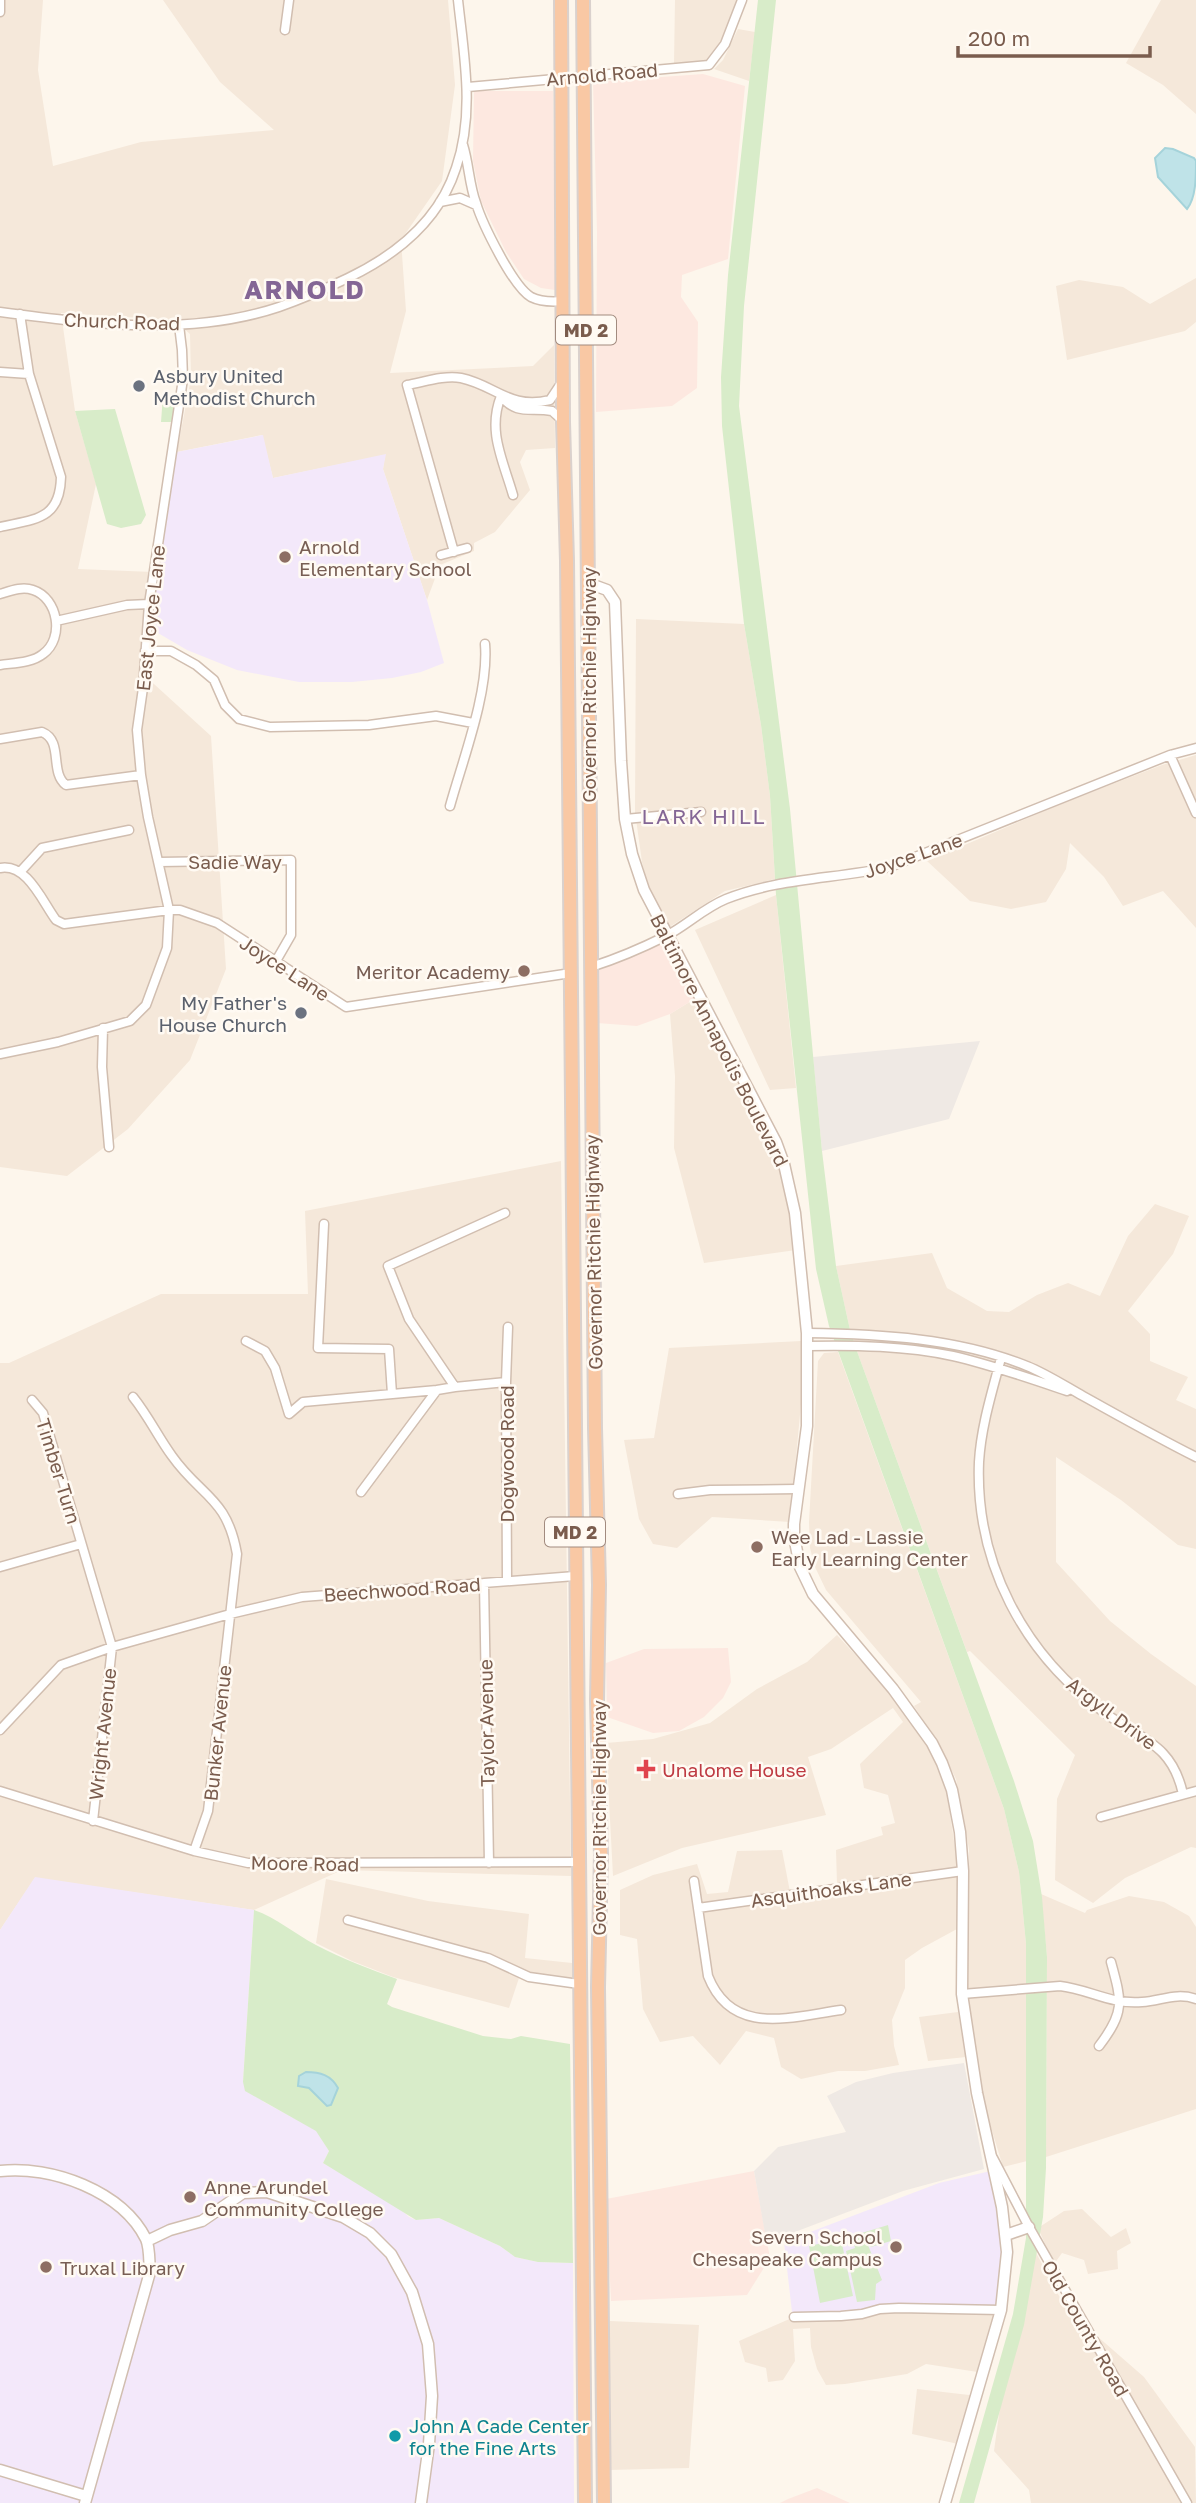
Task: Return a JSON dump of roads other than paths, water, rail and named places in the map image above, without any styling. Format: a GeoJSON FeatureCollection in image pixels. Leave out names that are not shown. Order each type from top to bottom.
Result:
{"type":"FeatureCollection","features":[{"type":"Feature","properties":{"kind":"highway","name":"Governor Ritchie Highway"},"geometry":{"type":"LineString","coordinates":[[561,0],[585,2503]]}},
{"type":"Feature","properties":{"kind":"highway","name":"Governor Ritchie Highway"},"geometry":{"type":"LineString","coordinates":[[583,0],[595,1428],[599,1585],[597,1700],[601,1855],[598,1942],[604,2503]]}},
{"type":"Feature","properties":{"kind":"highway"},"geometry":{"type":"LineString","coordinates":[[567,561],[574,576],[587,583]]}},
{"type":"Feature","properties":{"kind":"highway"},"geometry":{"type":"LineString","coordinates":[[570,930],[578,961],[591,967]]}},
{"type":"Feature","properties":{"kind":"highway"},"geometry":{"type":"LineString","coordinates":[[571,973],[581,973],[584,978],[586,1010],[591,1029]]}},
{"type":"Feature","properties":{"kind":"highway"},"geometry":{"type":"LineString","coordinates":[[575,1425],[595,1428]]}},
{"type":"Feature","properties":{"kind":"highway"},"geometry":{"type":"LineString","coordinates":[[580,1942],[598,1942]]}},
{"type":"Feature","properties":{"kind":"street"},"geometry":{"type":"LineString","coordinates":[[0,0],[0,12]]}},
{"type":"Feature","properties":{"kind":"street"},"geometry":{"type":"LineString","coordinates":[[285,30],[289,0]]}},
{"type":"Feature","properties":{"kind":"street"},"geometry":{"type":"LineString","coordinates":[[458,0],[468,87],[463,145],[476,205],[487,231],[522,290],[528,296],[543,301],[563,301]]}},
{"type":"Feature","properties":{"kind":"street","name":"Arnold Road"},"geometry":{"type":"LineString","coordinates":[[468,87],[705,66],[714,61],[725,44],[742,0]]}},
{"type":"Feature","properties":{"kind":"street","name":"Church Road"},"geometry":{"type":"LineString","coordinates":[[0,312],[94,323],[179,325],[225,320],[278,308],[373,266],[406,243],[423,226],[440,202],[456,169],[463,145]]}},
{"type":"Feature","properties":{"kind":"street"},"geometry":{"type":"LineString","coordinates":[[440,202],[460,198],[476,205]]}},
{"type":"Feature","properties":{"kind":"street"},"geometry":{"type":"LineString","coordinates":[[0,527],[37,519],[49,513],[61,492],[61,477],[29,374],[20,314]]}},
{"type":"Feature","properties":{"kind":"street","name":"East Joyce Lane"},"geometry":{"type":"LineString","coordinates":[[0,1054],[58,1042],[130,1021],[146,1005],[167,948],[169,910],[141,775],[137,730],[149,604],[183,379],[179,325]]}},
{"type":"Feature","properties":{"kind":"street"},"geometry":{"type":"LineString","coordinates":[[0,372],[29,374]]}},
{"type":"Feature","properties":{"kind":"street"},"geometry":{"type":"LineString","coordinates":[[454,552],[407,385],[459,377],[486,386],[512,408],[552,411],[564,422]]}},
{"type":"Feature","properties":{"kind":"street"},"geometry":{"type":"LineString","coordinates":[[501,396],[521,401],[550,400],[563,380]]}},
{"type":"Feature","properties":{"kind":"street"},"geometry":{"type":"LineString","coordinates":[[501,396],[495,410],[494,429],[513,495]]}},
{"type":"Feature","properties":{"kind":"street"},"geometry":{"type":"LineString","coordinates":[[441,555],[467,548]]}},
{"type":"Feature","properties":{"kind":"street","name":"Baltimore Annapolis Boulevard"},"geometry":{"type":"LineString","coordinates":[[587,583],[607,590],[615,601],[621,761],[625,819],[632,854],[644,890],[701,995],[783,1160],[795,1213],[807,1334],[807,1426],[797,1489],[794,1536],[800,1567],[813,1594],[893,1689],[932,1743],[953,1790],[963,1871],[962,1994],[971,2058],[1003,2207],[1006,2273],[1001,2310],[946,2503]]}},
{"type":"Feature","properties":{"kind":"street"},"geometry":{"type":"LineString","coordinates":[[0,594],[23,588],[39,592],[51,604],[56,635],[43,654],[0,665]]}},
{"type":"Feature","properties":{"kind":"street"},"geometry":{"type":"LineString","coordinates":[[55,621],[127,605],[149,604]]}},
{"type":"Feature","properties":{"kind":"street"},"geometry":{"type":"LineString","coordinates":[[450,806],[486,664],[485,644]]}},
{"type":"Feature","properties":{"kind":"street"},"geometry":{"type":"LineString","coordinates":[[145,651],[171,651],[196,665],[214,680],[225,705],[239,719],[270,727],[369,725],[436,716],[473,723]]}},
{"type":"Feature","properties":{"kind":"street"},"geometry":{"type":"LineString","coordinates":[[0,738],[46,734],[52,740],[59,779],[66,785],[141,775]]}},
{"type":"Feature","properties":{"kind":"street","name":"Joyce Lane"},"geometry":{"type":"LineString","coordinates":[[591,967],[667,935],[712,905],[729,898],[777,884],[854,875],[890,867],[1170,755],[1196,748]]}},
{"type":"Feature","properties":{"kind":"street"},"geometry":{"type":"LineString","coordinates":[[1170,755],[1196,813]]}},
{"type":"Feature","properties":{"kind":"street"},"geometry":{"type":"LineString","coordinates":[[625,819],[701,812]]}},
{"type":"Feature","properties":{"kind":"street"},"geometry":{"type":"LineString","coordinates":[[21,871],[43,848],[129,830]]}},
{"type":"Feature","properties":{"kind":"street","name":"Sadie Way"},"geometry":{"type":"LineString","coordinates":[[159,862],[290,860],[291,935],[276,961]]}},
{"type":"Feature","properties":{"kind":"street"},"geometry":{"type":"LineString","coordinates":[[0,868],[21,871],[56,920],[64,925],[169,910]]}},
{"type":"Feature","properties":{"kind":"street","name":"Joyce Lane"},"geometry":{"type":"LineString","coordinates":[[169,910],[180,910],[217,923],[346,1007],[571,973]]}},
{"type":"Feature","properties":{"kind":"street"},"geometry":{"type":"LineString","coordinates":[[103,1028],[102,1067],[109,1147]]}},
{"type":"Feature","properties":{"kind":"street"},"geometry":{"type":"LineString","coordinates":[[455,1387],[409,1320],[388,1266],[505,1213]]}},
{"type":"Feature","properties":{"kind":"street"},"geometry":{"type":"LineString","coordinates":[[324,1224],[318,1348],[388,1349],[392,1394]]}},
{"type":"Feature","properties":{"kind":"street","name":"Dogwood Road"},"geometry":{"type":"LineString","coordinates":[[507,1581],[508,1327]]}},
{"type":"Feature","properties":{"kind":"street"},"geometry":{"type":"LineString","coordinates":[[807,1334],[872,1335],[953,1345],[1027,1366],[1196,1457]]}},
{"type":"Feature","properties":{"kind":"street"},"geometry":{"type":"LineString","coordinates":[[908,1349],[910,1339]]}},
{"type":"Feature","properties":{"kind":"street"},"geometry":{"type":"LineString","coordinates":[[246,1341],[265,1351],[275,1368],[289,1414],[303,1402],[506,1382]]}},
{"type":"Feature","properties":{"kind":"street"},"geometry":{"type":"LineString","coordinates":[[807,1346],[846,1345],[908,1349],[951,1356],[998,1367],[1083,1396]]}},
{"type":"Feature","properties":{"kind":"street"},"geometry":{"type":"LineString","coordinates":[[951,1356],[953,1345]]}},
{"type":"Feature","properties":{"kind":"street","name":"Argyll Drive"},"geometry":{"type":"LineString","coordinates":[[1001,1358],[982,1436],[979,1461],[984,1529],[997,1579],[1022,1626],[1050,1664],[1084,1698],[1162,1751],[1172,1763],[1183,1794]]}},
{"type":"Feature","properties":{"kind":"street"},"geometry":{"type":"LineString","coordinates":[[361,1492],[437,1390]]}},
{"type":"Feature","properties":{"kind":"street","name":"Bunker Avenue"},"geometry":{"type":"LineString","coordinates":[[133,1397],[149,1417],[172,1457],[219,1506],[233,1530],[237,1553],[208,1811],[194,1851]]}},
{"type":"Feature","properties":{"kind":"street","name":"Timber Turn"},"geometry":{"type":"LineString","coordinates":[[32,1400],[43,1413],[112,1647]]}},
{"type":"Feature","properties":{"kind":"street"},"geometry":{"type":"LineString","coordinates":[[678,1494],[710,1490],[797,1489]]}},
{"type":"Feature","properties":{"kind":"street"},"geometry":{"type":"LineString","coordinates":[[0,1567],[80,1544]]}},
{"type":"Feature","properties":{"kind":"street","name":"Beechwood Road"},"geometry":{"type":"LineString","coordinates":[[0,1730],[61,1665],[112,1647],[230,1614],[302,1597],[575,1576]]}},
{"type":"Feature","properties":{"kind":"street","name":"Taylor Avenue"},"geometry":{"type":"LineString","coordinates":[[484,1583],[489,1863]]}},
{"type":"Feature","properties":{"kind":"street","name":"Wright Avenue"},"geometry":{"type":"LineString","coordinates":[[93,1821],[112,1647]]}},
{"type":"Feature","properties":{"kind":"street","name":"Moore Road"},"geometry":{"type":"LineString","coordinates":[[0,1791],[194,1851],[248,1863],[579,1862]]}},
{"type":"Feature","properties":{"kind":"street"},"geometry":{"type":"LineString","coordinates":[[1101,1817],[1196,1791]]}},
{"type":"Feature","properties":{"kind":"street","name":"Asquithoaks Lane"},"geometry":{"type":"LineString","coordinates":[[698,1908],[963,1871]]}},
{"type":"Feature","properties":{"kind":"street"},"geometry":{"type":"LineString","coordinates":[[694,1881],[708,1976],[713,1989],[725,2004],[754,2019],[841,2010]]}},
{"type":"Feature","properties":{"kind":"street"},"geometry":{"type":"LineString","coordinates":[[348,1920],[488,1958],[529,1977],[579,1984]]}},
{"type":"Feature","properties":{"kind":"street"},"geometry":{"type":"LineString","coordinates":[[1099,2046],[1113,2026],[1121,2002],[1111,1962]]}},
{"type":"Feature","properties":{"kind":"street"},"geometry":{"type":"LineString","coordinates":[[962,1994],[1060,1986],[1075,1987],[1121,2002],[1143,2002],[1177,1995],[1196,1998]]}},
{"type":"Feature","properties":{"kind":"street","name":"Old County Road"},"geometry":{"type":"LineString","coordinates":[[990,2151],[1028,2227],[1187,2503]]}},
{"type":"Feature","properties":{"kind":"street"},"geometry":{"type":"LineString","coordinates":[[0,2171],[43,2171],[106,2197],[130,2216],[147,2241],[150,2272],[85,2500],[0,2470]]}},
{"type":"Feature","properties":{"kind":"street"},"geometry":{"type":"LineString","coordinates":[[147,2241],[170,2230],[202,2221],[243,2193],[267,2192],[343,2217],[370,2232],[391,2254],[412,2292],[428,2344],[432,2396],[421,2503]]}},
{"type":"Feature","properties":{"kind":"street"},"geometry":{"type":"LineString","coordinates":[[1006,2235],[1028,2227]]}},
{"type":"Feature","properties":{"kind":"street"},"geometry":{"type":"LineString","coordinates":[[794,2317],[862,2315],[880,2309],[899,2308],[1001,2310]]}},
{"type":"Feature","properties":{"kind":"water"},"geometry":{"type":"Polygon","coordinates":[[[1165,148],[1173,149],[1196,161],[1194,193],[1187,209],[1158,177],[1155,158],[1165,148]]]}},
{"type":"Feature","properties":{"kind":"water"},"geometry":{"type":"Polygon","coordinates":[[[306,2072],[325,2075],[332,2080],[338,2088],[331,2105],[327,2106],[309,2088],[298,2086],[299,2076],[306,2072]]]}},
{"type":"Feature","properties":{"kind":"place","name":"Asbury United Methodist Church"},"geometry":{"type":"Point","coordinates":[139,386]}},
{"type":"Feature","properties":{"kind":"place","name":"Arnold Elementary School"},"geometry":{"type":"Point","coordinates":[285,557]}},
{"type":"Feature","properties":{"kind":"place","name":"Meritor Academy"},"geometry":{"type":"Point","coordinates":[524,971]}},
{"type":"Feature","properties":{"kind":"place","name":"My Father's House Church"},"geometry":{"type":"Point","coordinates":[301,1013]}},
{"type":"Feature","properties":{"kind":"place","name":"Wee Lad - Lassie Early Learning Center"},"geometry":{"type":"Point","coordinates":[757,1547]}},
{"type":"Feature","properties":{"kind":"place","name":"Unalome House"},"geometry":{"type":"Point","coordinates":[646,1769]}},
{"type":"Feature","properties":{"kind":"place","name":"Anne Arundel Community College"},"geometry":{"type":"Point","coordinates":[190,2197]}},
{"type":"Feature","properties":{"kind":"place","name":"Severn School Chesapeake Campus"},"geometry":{"type":"Point","coordinates":[896,2247]}},
{"type":"Feature","properties":{"kind":"place","name":"Truxal Library"},"geometry":{"type":"Point","coordinates":[46,2267]}},
{"type":"Feature","properties":{"kind":"place","name":"John A Cade Center for the Fine Arts"},"geometry":{"type":"Point","coordinates":[395,2436]}},
{"type":"Feature","properties":{"kind":"district","name":"ARNOLD"},"geometry":{"type":"Point","coordinates":[305,289]}},
{"type":"Feature","properties":{"kind":"district","name":"LARK HILL"},"geometry":{"type":"Point","coordinates":[704,816]}}]}
